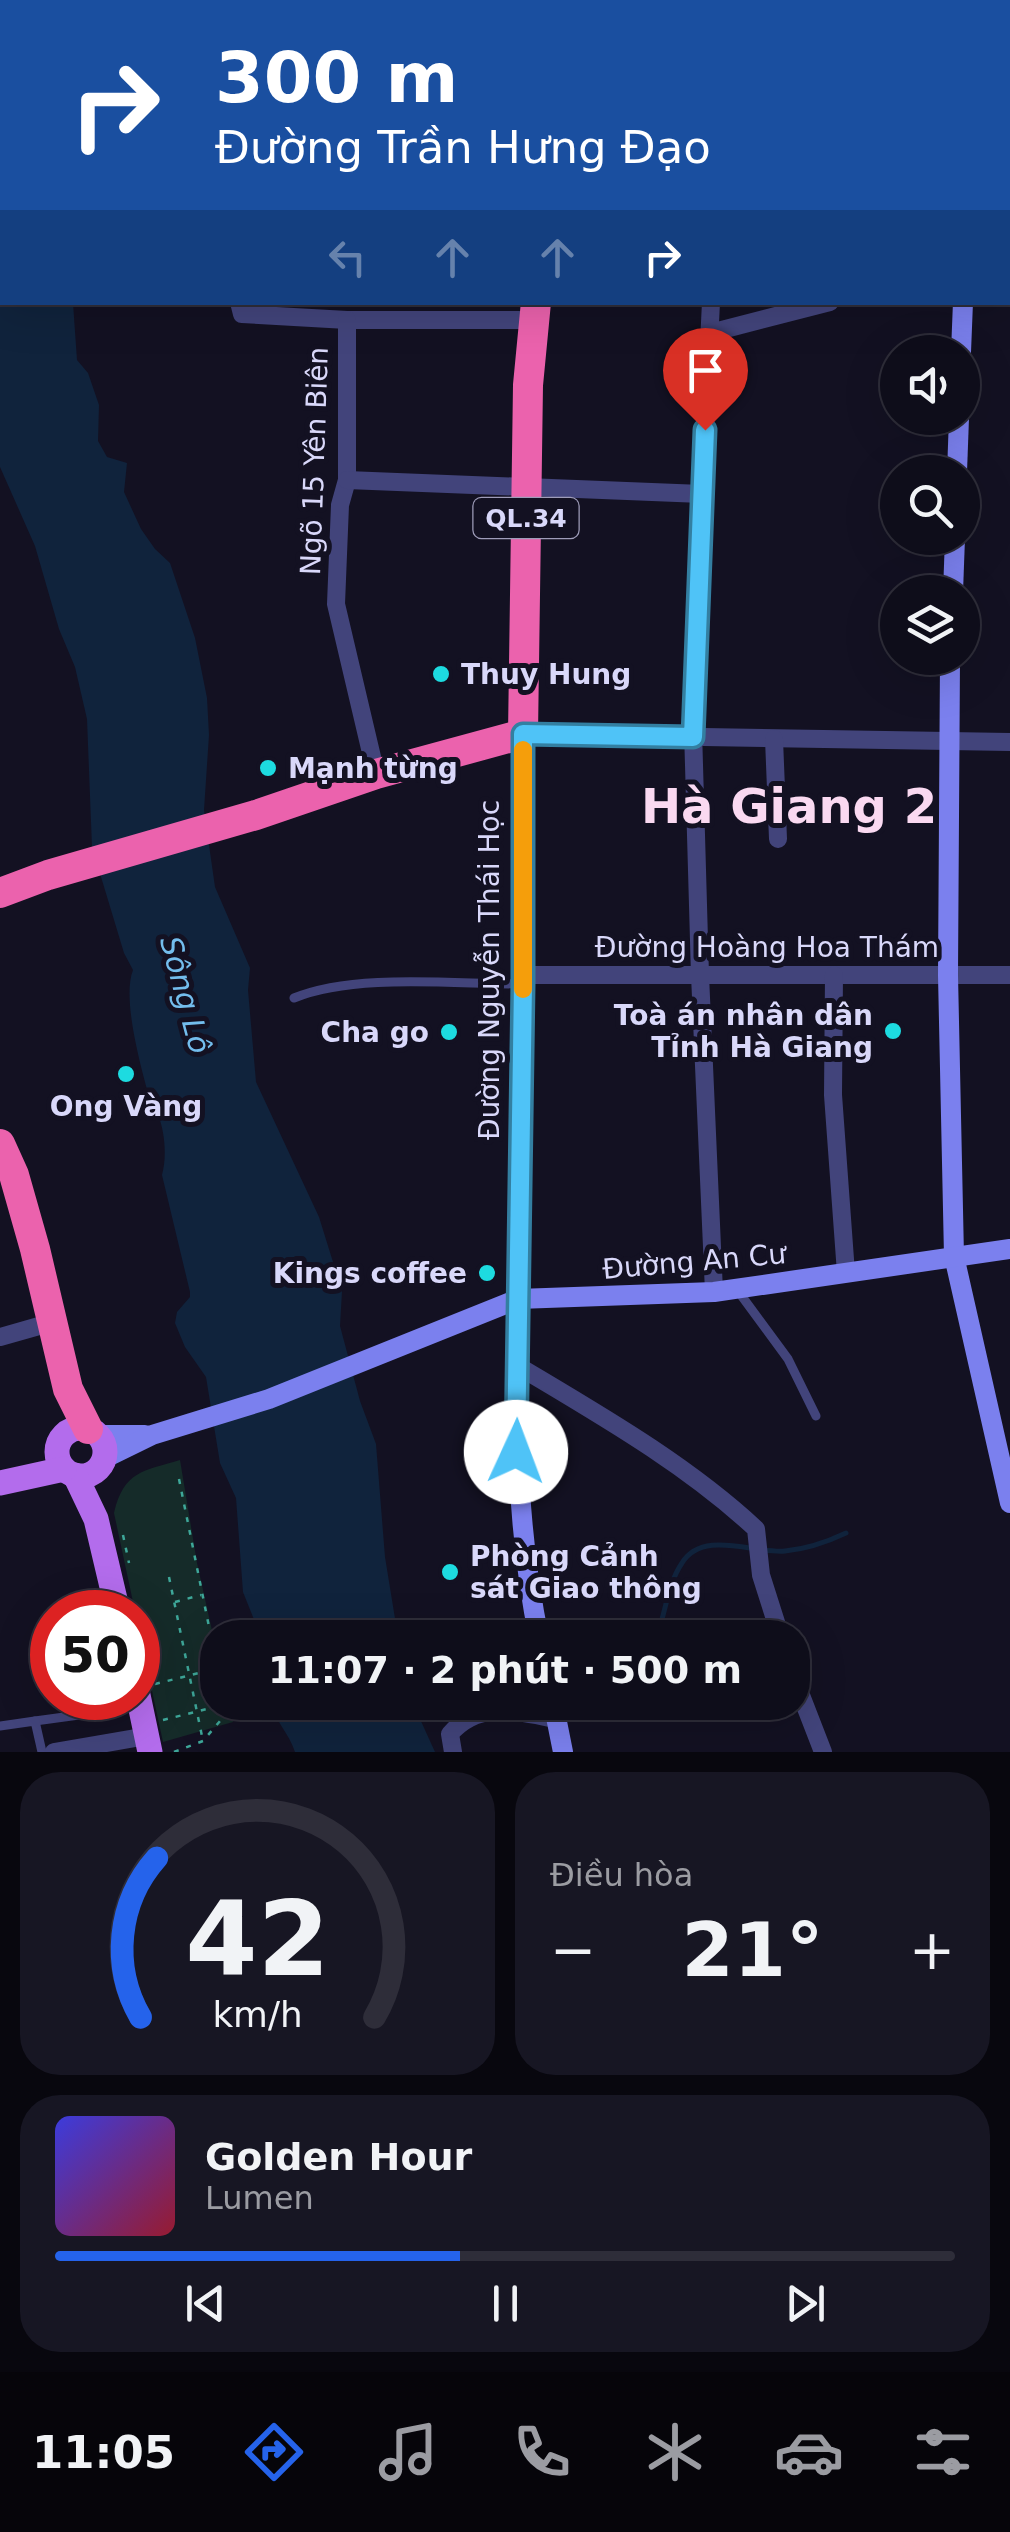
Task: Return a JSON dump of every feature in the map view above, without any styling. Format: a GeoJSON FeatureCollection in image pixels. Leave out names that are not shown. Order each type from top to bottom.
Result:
{"type":"FeatureCollection","features":[{"type":"Feature","properties":{"kind":"highway","name":"Đường Nguyễn Thái Học"},"geometry":{"type":"LineString","coordinates":[[523,734],[528,385],[534,311]]}},
{"type":"Feature","properties":{"kind":"highway"},"geometry":{"type":"LineString","coordinates":[[0,893],[48,874],[256,815],[376,774],[523,734]]}},
{"type":"Feature","properties":{"kind":"highway"},"geometry":{"type":"LineString","coordinates":[[0,1144],[14,1175],[53,1322],[81,1452]]}},
{"type":"Feature","properties":{"kind":"main road"},"geometry":{"type":"LineString","coordinates":[[962,335],[963,305]]}},
{"type":"Feature","properties":{"kind":"main road"},"geometry":{"type":"LineString","coordinates":[[949,675],[948,975],[954,1256],[1010,1503]]}},
{"type":"Feature","properties":{"kind":"main road","name":"Đường Nguyễn Thái Học"},"geometry":{"type":"LineString","coordinates":[[523,734],[516,1452],[527,1578],[535,1620]]}},
{"type":"Feature","properties":{"kind":"main road","name":"Đường An Cư"},"geometry":{"type":"LineString","coordinates":[[81,1452],[269,1399],[518,1299],[714,1292],[1010,1250]]}},
{"type":"Feature","properties":{"kind":"main road"},"geometry":{"type":"LineString","coordinates":[[2,1482],[81,1452],[96,1519],[121,1590]]}},
{"type":"Feature","properties":{"kind":"main road"},"geometry":{"type":"LineString","coordinates":[[556,1720],[563,1752]]}},
{"type":"Feature","properties":{"kind":"street"},"geometry":{"type":"LineString","coordinates":[[711,305],[693,737],[714,1292]]}},
{"type":"Feature","properties":{"kind":"street"},"geometry":{"type":"LineString","coordinates":[[710,334],[819,305]]}},
{"type":"Feature","properties":{"kind":"street"},"geometry":{"type":"LineString","coordinates":[[239,308],[347,320],[534,311]]}},
{"type":"Feature","properties":{"kind":"street","name":"Ngõ 15 Yên Biên"},"geometry":{"type":"LineString","coordinates":[[347,320],[350,417],[347,480],[340,504],[336,604],[376,774]]}},
{"type":"Feature","properties":{"kind":"street"},"geometry":{"type":"LineString","coordinates":[[347,480],[702,494]]}},
{"type":"Feature","properties":{"kind":"street"},"geometry":{"type":"LineString","coordinates":[[523,734],[1010,742]]}},
{"type":"Feature","properties":{"kind":"street"},"geometry":{"type":"LineString","coordinates":[[774,738],[778,838]]}},
{"type":"Feature","properties":{"kind":"street","name":"Đường Hoàng Hoa Thám"},"geometry":{"type":"LineString","coordinates":[[523,979],[1010,974]]}},
{"type":"Feature","properties":{"kind":"street"},"geometry":{"type":"LineString","coordinates":[[834,975],[833,1095],[846,1272]]}},
{"type":"Feature","properties":{"kind":"street"},"geometry":{"type":"LineString","coordinates":[[0,1337],[53,1322]]}},
{"type":"Feature","properties":{"kind":"street"},"geometry":{"type":"LineString","coordinates":[[518,1366],[624,1428],[756,1529],[761,1575],[775,1620]]}},
{"type":"Feature","properties":{"kind":"street"},"geometry":{"type":"LineString","coordinates":[[810,1718],[823,1752]]}},
{"type":"Feature","properties":{"kind":"street"},"geometry":{"type":"LineString","coordinates":[[453,1752],[450,1734],[468,1720]]}},
{"type":"Feature","properties":{"kind":"street"},"geometry":{"type":"LineString","coordinates":[[54,1752],[153,1736]]}},
{"type":"Feature","properties":{"kind":"lane"},"geometry":{"type":"LineString","coordinates":[[294,998],[320,987],[523,979]]}},
{"type":"Feature","properties":{"kind":"lane"},"geometry":{"type":"LineString","coordinates":[[736,1289],[788,1360],[816,1416]]}},
{"type":"Feature","properties":{"kind":"lane"},"geometry":{"type":"LineString","coordinates":[[0,1726],[41,1720]]}},
{"type":"Feature","properties":{"kind":"lane"},"geometry":{"type":"LineString","coordinates":[[35,1721],[42,1752]]}},
{"type":"Feature","properties":{"kind":"path"},"geometry":{"type":"LineString","coordinates":[[179,1479],[207,1620]]}},
{"type":"Feature","properties":{"kind":"path"},"geometry":{"type":"LineString","coordinates":[[123,1535],[131,1572]]}},
{"type":"Feature","properties":{"kind":"path"},"geometry":{"type":"LineString","coordinates":[[169,1576],[202,1740]]}},
{"type":"Feature","properties":{"kind":"path"},"geometry":{"type":"LineString","coordinates":[[174,1602],[202,1595]]}},
{"type":"Feature","properties":{"kind":"path"},"geometry":{"type":"LineString","coordinates":[[160,1682],[200,1674]]}},
{"type":"Feature","properties":{"kind":"path"},"geometry":{"type":"LineString","coordinates":[[153,1736],[200,1711]]}},
{"type":"Feature","properties":{"kind":"path"},"geometry":{"type":"LineString","coordinates":[[174,1752],[202,1740],[220,1720]]}},
{"type":"Feature","properties":{"kind":"green space"},"geometry":{"type":"Polygon","coordinates":[[[180,1460],[210,1620],[200,1620],[200,1720],[233,1722],[163,1742],[158,1720],[160,1590],[130,1590],[114,1513],[123,1489],[145,1471],[180,1460]]]}},
{"type":"Feature","properties":{"kind":"water","name":"Sông Lô"},"geometry":{"type":"Polygon","coordinates":[[[0,305],[73,305],[77,360],[88,373],[99,405],[98,441],[107,457],[127,463],[124,492],[141,529],[170,563],[195,638],[207,698],[204,810],[215,887],[250,968],[248,990],[256,1082],[319,1217],[342,1291],[340,1326],[376,1444],[385,1557],[395,1620],[254,1620],[243,1592],[236,1498],[220,1463],[206,1377],[185,1347],[175,1323],[190,1292],[162,1175],[162,1129],[148,1093],[133,1031],[133,970],[124,953],[92,847],[87,719],[75,667],[59,629],[35,546],[0,467],[0,305]]]}},
{"type":"Feature","properties":{"kind":"water"},"geometry":{"type":"Polygon","coordinates":[[[278,1720],[420,1720],[435,1752],[295,1752],[278,1720]]]}},
{"type":"Feature","properties":{"kind":"waterway"},"geometry":{"type":"LineString","coordinates":[[661,1620],[682,1563],[703,1547],[793,1550],[846,1533]]}},
{"type":"Feature","properties":{"kind":"slow traffic"},"geometry":{"type":"LineString","coordinates":[[523,750],[523,989]]}},
{"type":"Feature","properties":{"kind":"place","name":"Thuy Hung"},"geometry":{"type":"Point","coordinates":[441,674]}},
{"type":"Feature","properties":{"kind":"place","name":"Mạnh từng"},"geometry":{"type":"Point","coordinates":[268,768]}},
{"type":"Feature","properties":{"kind":"place","name":"Toà án nhân dân Tỉnh Hà Giang"},"geometry":{"type":"Point","coordinates":[893,1031]}},
{"type":"Feature","properties":{"kind":"place","name":"Cha go"},"geometry":{"type":"Point","coordinates":[449,1032]}},
{"type":"Feature","properties":{"kind":"place","name":"Ong Vàng"},"geometry":{"type":"Point","coordinates":[126,1074]}},
{"type":"Feature","properties":{"kind":"place","name":"Kings coffee"},"geometry":{"type":"Point","coordinates":[487,1273]}},
{"type":"Feature","properties":{"kind":"place","name":"Phòng Cảnh sát Giao thông"},"geometry":{"type":"Point","coordinates":[450,1572]}},
{"type":"Feature","properties":{"kind":"district","name":"Hà Giang 2"},"geometry":{"type":"Point","coordinates":[789,806]}},
{"type":"Feature","properties":{"kind":"route"},"geometry":{"type":"LineString","coordinates":[[516,1452],[523,734],[693,737],[705,430]]}}]}
